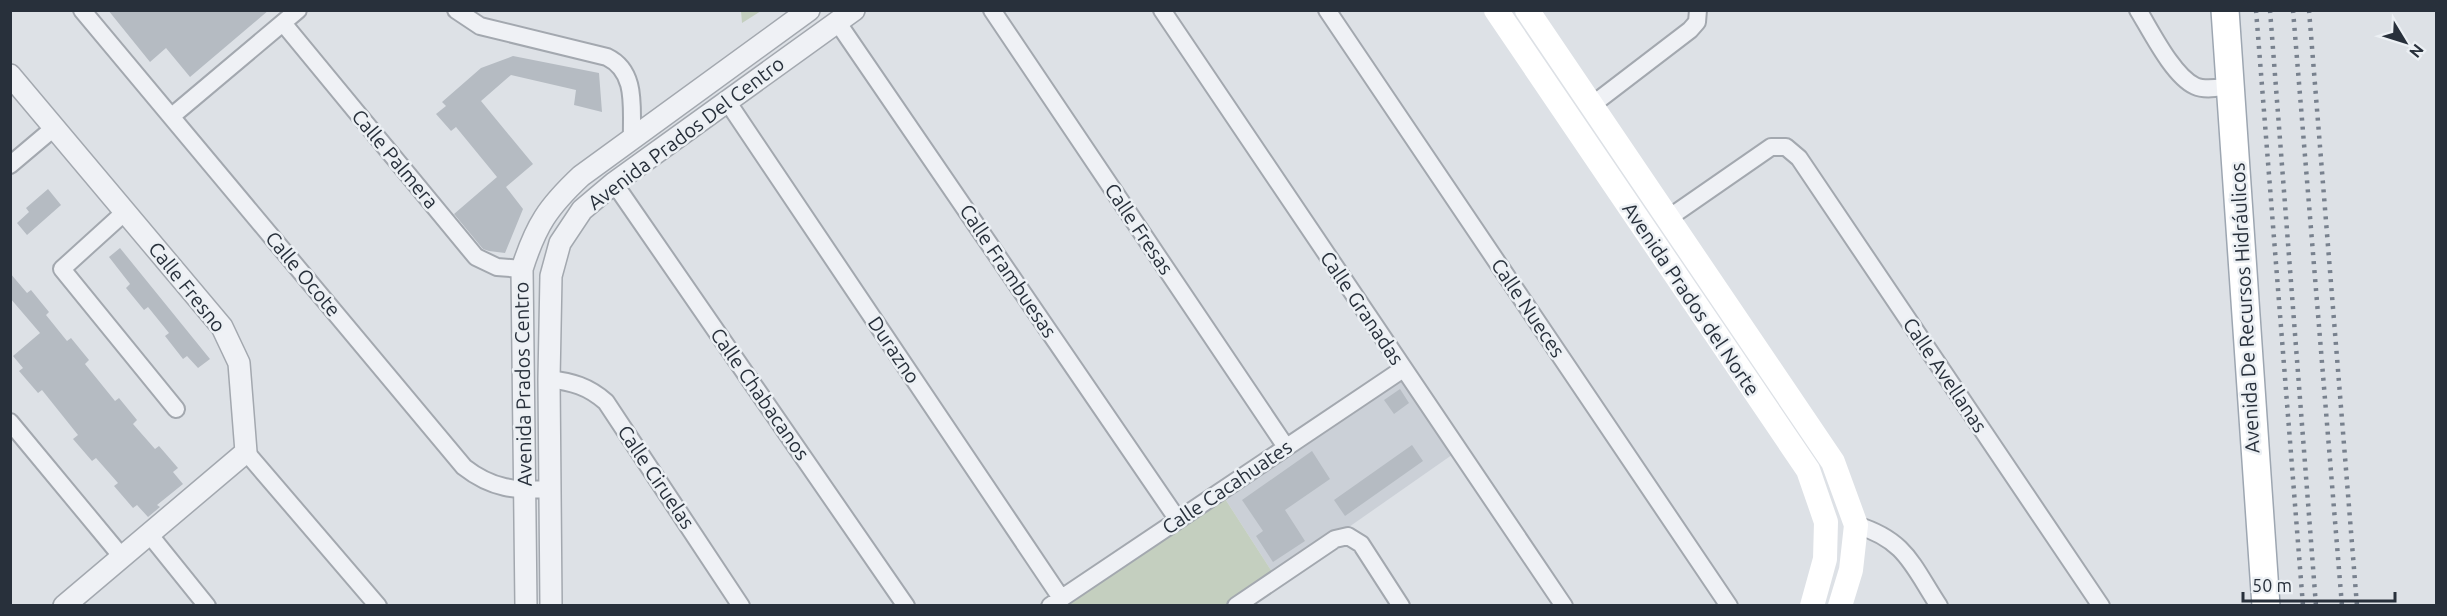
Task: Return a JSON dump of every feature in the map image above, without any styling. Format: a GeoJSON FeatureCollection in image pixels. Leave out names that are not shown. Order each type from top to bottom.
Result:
{"type":"FeatureCollection","features":[{"type":"Feature","properties":{"kind":"main road","name":"Avenida Prados del Norte"},"geometry":{"type":"LineString","coordinates":[[1496,10],[1808,471],[1826,522],[1825,559],[1812,606]]}},
{"type":"Feature","properties":{"kind":"main road","name":"Avenida Prados del Norte"},"geometry":{"type":"LineString","coordinates":[[1527,10],[1670,218],[1833,462],[1856,525],[1851,570],[1840,606]]}},
{"type":"Feature","properties":{"kind":"main road","name":"Avenida De Recursos Hidráulicos"},"geometry":{"type":"LineString","coordinates":[[2225,10],[2232,86],[2253,447],[2266,606]]}},
{"type":"Feature","properties":{"kind":"street","name":"Calle Ocote"},"geometry":{"type":"LineString","coordinates":[[82,10],[464,467],[480,480],[500,488],[524,491],[550,489]]}},
{"type":"Feature","properties":{"kind":"street"},"geometry":{"type":"LineString","coordinates":[[172,116],[298,10]]}},
{"type":"Feature","properties":{"kind":"street"},"geometry":{"type":"LineString","coordinates":[[456,10],[480,26],[607,57],[619,62],[627,72],[630,85],[632,139]]}},
{"type":"Feature","properties":{"kind":"street","name":"Calle Fresas"},"geometry":{"type":"LineString","coordinates":[[992,10],[1286,447]]}},
{"type":"Feature","properties":{"kind":"street","name":"Calle Granadas"},"geometry":{"type":"LineString","coordinates":[[1162,10],[1564,606]]}},
{"type":"Feature","properties":{"kind":"street","name":"Calle Nueces"},"geometry":{"type":"LineString","coordinates":[[1327,10],[1729,606]]}},
{"type":"Feature","properties":{"kind":"street"},"geometry":{"type":"LineString","coordinates":[[1592,105],[1690,30],[1697,22],[1698,10]]}},
{"type":"Feature","properties":{"kind":"street"},"geometry":{"type":"LineString","coordinates":[[2138,10],[2181,76],[2196,86],[2214,88],[2232,86]]}},
{"type":"Feature","properties":{"kind":"street"},"geometry":{"type":"LineString","coordinates":[[802,13],[816,37]]}},
{"type":"Feature","properties":{"kind":"street","name":"Avenida Prados Centro"},"geometry":{"type":"LineString","coordinates":[[526,606],[522,269],[534,232],[555,201],[581,176],[802,13]]}},
{"type":"Feature","properties":{"kind":"street","name":"Avenida Prados Del Centro"},"geometry":{"type":"LineString","coordinates":[[551,606],[549,380],[551,276],[560,243],[582,210],[614,183],[846,17]]}},
{"type":"Feature","properties":{"kind":"street","name":"Calle Frambuesas"},"geometry":{"type":"LineString","coordinates":[[846,17],[1178,520]]}},
{"type":"Feature","properties":{"kind":"street","name":"Calle Palmera"},"geometry":{"type":"LineString","coordinates":[[283,23],[476,257],[497,267],[522,269]]}},
{"type":"Feature","properties":{"kind":"street","name":"Calle Fresno"},"geometry":{"type":"LineString","coordinates":[[10,75],[222,327],[239,363],[246,452]]}},
{"type":"Feature","properties":{"kind":"street","name":"Durazno"},"geometry":{"type":"LineString","coordinates":[[727,101],[1055,602]]}},
{"type":"Feature","properties":{"kind":"street"},"geometry":{"type":"LineString","coordinates":[[10,165],[55,127]]}},
{"type":"Feature","properties":{"kind":"street","name":"Calle Avellanas"},"geometry":{"type":"LineString","coordinates":[[1670,218],[1771,147],[1786,147],[1799,158],[2101,606]]}},
{"type":"Feature","properties":{"kind":"street"},"geometry":{"type":"LineString","coordinates":[[1606,173],[1629,158]]}},
{"type":"Feature","properties":{"kind":"street","name":"Calle Chabacanos"},"geometry":{"type":"LineString","coordinates":[[614,183],[906,606]]}},
{"type":"Feature","properties":{"kind":"street"},"geometry":{"type":"LineString","coordinates":[[126,211],[62,269],[176,409]]}},
{"type":"Feature","properties":{"kind":"street","name":"Calle Cacahuates"},"geometry":{"type":"LineString","coordinates":[[1055,602],[1403,369]]}},
{"type":"Feature","properties":{"kind":"street","name":"Calle Ciruelas"},"geometry":{"type":"LineString","coordinates":[[549,380],[575,382],[592,389],[606,402],[741,606]]}},
{"type":"Feature","properties":{"kind":"street"},"geometry":{"type":"LineString","coordinates":[[10,422],[122,557]]}},
{"type":"Feature","properties":{"kind":"street"},"geometry":{"type":"LineString","coordinates":[[64,606],[246,452],[378,606]]}},
{"type":"Feature","properties":{"kind":"street"},"geometry":{"type":"LineString","coordinates":[[1808,471],[1833,462]]}},
{"type":"Feature","properties":{"kind":"street"},"geometry":{"type":"LineString","coordinates":[[1856,525],[1881,533],[1899,546],[1939,606]]}},
{"type":"Feature","properties":{"kind":"street"},"geometry":{"type":"LineString","coordinates":[[149,534],[207,606]]}},
{"type":"Feature","properties":{"kind":"street"},"geometry":{"type":"LineString","coordinates":[[1236,606],[1335,538],[1348,536],[1361,544],[1401,606]]}},
{"type":"Feature","properties":{"kind":"shaded area"},"geometry":{"type":"Polygon","coordinates":[[[1403,369],[1459,450],[1276,578],[1220,491],[1403,369]]]}},
{"type":"Feature","properties":{"kind":"green space"},"geometry":{"type":"Polygon","coordinates":[[[741,11],[761,11],[742,23],[741,11]]]}},
{"type":"Feature","properties":{"kind":"green space"},"geometry":{"type":"Polygon","coordinates":[[[1220,491],[1276,578],[1234,605],[1050,606],[1220,491]]]}},
{"type":"Feature","properties":{"kind":"building"},"geometry":{"type":"Polygon","coordinates":[[[108,10],[269,10],[190,77],[166,48],[150,62],[108,10]]]}},
{"type":"Feature","properties":{"kind":"building"},"geometry":{"type":"Polygon","coordinates":[[[513,56],[599,73],[602,112],[574,105],[576,90],[511,75],[481,101],[533,164],[506,187],[523,209],[505,253],[483,249],[454,214],[497,177],[456,127],[451,131],[436,114],[446,106],[442,102],[481,68],[513,56]]]}},
{"type":"Feature","properties":{"kind":"building"},"geometry":{"type":"Polygon","coordinates":[[[48,189],[61,205],[27,235],[17,223],[29,212],[26,208],[48,189]]]}},
{"type":"Feature","properties":{"kind":"building"},"geometry":{"type":"Polygon","coordinates":[[[120,248],[210,359],[198,368],[187,356],[183,359],[165,336],[169,333],[148,307],[144,310],[126,288],[130,284],[109,257],[120,248]]]}},
{"type":"Feature","properties":{"kind":"building"},"geometry":{"type":"Polygon","coordinates":[[[10,273],[27,293],[31,290],[49,312],[46,315],[67,341],[71,338],[89,360],[85,364],[115,401],[119,398],[137,420],[133,424],[155,449],[159,446],[178,468],[173,472],[183,484],[157,505],[160,507],[148,517],[137,505],[133,508],[114,486],[118,483],[96,458],[92,461],[73,439],[78,435],[42,390],[38,393],[19,371],[23,368],[13,356],[40,333],[10,298],[10,273]]]}},
{"type":"Feature","properties":{"kind":"building"},"geometry":{"type":"Polygon","coordinates":[[[1400,389],[1409,403],[1394,414],[1384,400],[1400,389]]]}},
{"type":"Feature","properties":{"kind":"building"},"geometry":{"type":"Polygon","coordinates":[[[1412,445],[1423,461],[1345,516],[1334,500],[1412,445]]]}},
{"type":"Feature","properties":{"kind":"building"},"geometry":{"type":"Polygon","coordinates":[[[1312,451],[1330,479],[1285,510],[1305,541],[1273,562],[1256,536],[1263,531],[1242,500],[1312,451]]]}},
{"type":"Feature","properties":{"kind":"railway"},"geometry":{"type":"LineString","coordinates":[[2256,10],[2303,606]]}},
{"type":"Feature","properties":{"kind":"railway"},"geometry":{"type":"LineString","coordinates":[[2270,10],[2316,606]]}},
{"type":"Feature","properties":{"kind":"railway"},"geometry":{"type":"LineString","coordinates":[[2293,10],[2342,606]]}},
{"type":"Feature","properties":{"kind":"railway"},"geometry":{"type":"LineString","coordinates":[[2309,10],[2357,606]]}}]}
